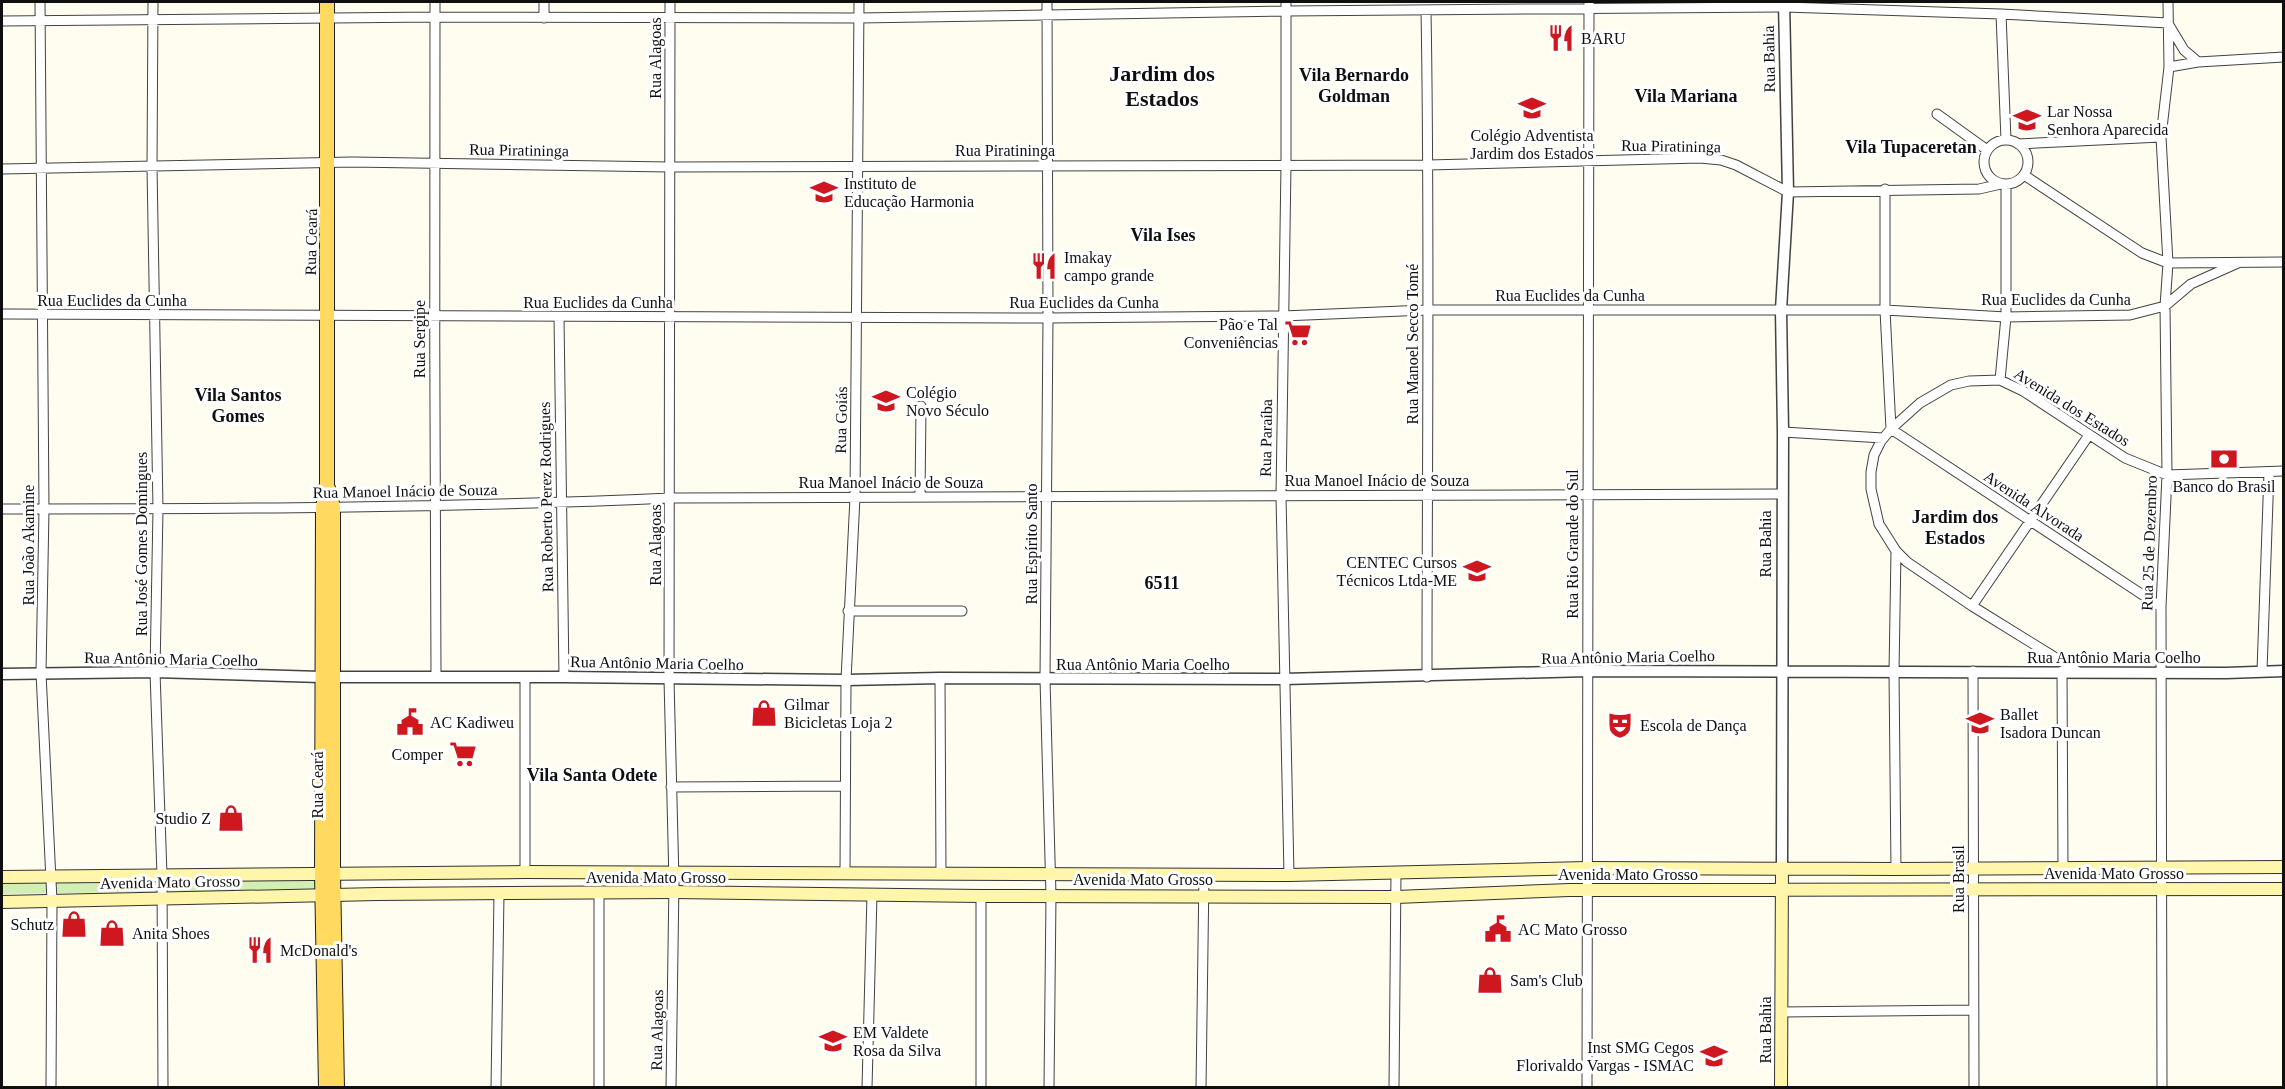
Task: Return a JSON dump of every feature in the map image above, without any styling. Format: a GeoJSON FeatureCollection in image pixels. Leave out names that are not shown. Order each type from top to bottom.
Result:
{"type":"FeatureCollection","features":[{"type":"Feature","properties":{"kind":"main road","name":"Rua Ceará"},"geometry":{"type":"LineString","coordinates":[[327,2],[327,874],[337,1088]]}},
{"type":"Feature","properties":{"kind":"main road","name":"Rua Bahia"},"geometry":{"type":"LineString","coordinates":[[1781,1088],[1782,867]]}},
{"type":"Feature","properties":{"kind":"main road","name":"Avenida Mato Grosso"},"geometry":{"type":"LineString","coordinates":[[2,877],[673,871],[845,874],[1289,875],[1586,868],[2283,867]]}},
{"type":"Feature","properties":{"kind":"main road"},"geometry":{"type":"LineString","coordinates":[[593,872],[598,882],[599,894]]}},
{"type":"Feature","properties":{"kind":"main road"},"geometry":{"type":"LineString","coordinates":[[378,894],[381,881],[395,873]]}},
{"type":"Feature","properties":{"kind":"main road"},"geometry":{"type":"LineString","coordinates":[[858,873],[857,882],[866,895]]}},
{"type":"Feature","properties":{"kind":"main road"},"geometry":{"type":"LineString","coordinates":[[833,894],[842,884],[845,874]]}},
{"type":"Feature","properties":{"kind":"main road","name":"Avenida Mato Grosso"},"geometry":{"type":"LineString","coordinates":[[2,902],[378,894],[674,892],[981,896],[1396,897],[1586,890],[2283,889]]}},
{"type":"Feature","properties":{"kind":"main road","name":"Rua Ceará"},"geometry":{"type":"LineString","coordinates":[[326,1088],[328,896]]}},
{"type":"Feature","properties":{"kind":"street","name":"Rua João Akamine"},"geometry":{"type":"LineString","coordinates":[[40,2],[44,509],[41,673],[52,901],[51,1088]]}},
{"type":"Feature","properties":{"kind":"street","name":"Rua José Gomes Domingues"},"geometry":{"type":"LineString","coordinates":[[153,2],[152,166],[158,509],[155,672],[162,875],[163,1088]]}},
{"type":"Feature","properties":{"kind":"street","name":"Rua Sergipe"},"geometry":{"type":"LineString","coordinates":[[435,2],[436,677]]}},
{"type":"Feature","properties":{"kind":"street"},"geometry":{"type":"LineString","coordinates":[[544,2],[544,18]]}},
{"type":"Feature","properties":{"kind":"street","name":"Rua Alagoas"},"geometry":{"type":"LineString","coordinates":[[670,2],[669,679],[674,892],[671,1088]]}},
{"type":"Feature","properties":{"kind":"street","name":"Rua Goiás"},"geometry":{"type":"LineString","coordinates":[[845,874],[846,680],[855,497],[859,2]]}},
{"type":"Feature","properties":{"kind":"street","name":"Rua Espírito Santo"},"geometry":{"type":"LineString","coordinates":[[1047,2],[1048,318],[1045,679],[1051,895],[1049,1088]]}},
{"type":"Feature","properties":{"kind":"street","name":"Rua 25 de Dezembro"},"geometry":{"type":"LineString","coordinates":[[2162,1088],[2161,607],[2167,476],[2165,306],[2168,263],[2161,137],[2169,67],[2168,2]]}},
{"type":"Feature","properties":{"kind":"street"},"geometry":{"type":"LineString","coordinates":[[2,21],[435,17],[859,18],[1286,6],[1426,10],[1784,4],[2168,23],[2184,50],[2198,62]]}},
{"type":"Feature","properties":{"kind":"street","name":"Rua Bahia"},"geometry":{"type":"LineString","coordinates":[[1782,867],[1781,310],[1788,192],[1784,4]]}},
{"type":"Feature","properties":{"kind":"street","name":"Rua Paraíba"},"geometry":{"type":"LineString","coordinates":[[1286,6],[1281,496],[1289,875]]}},
{"type":"Feature","properties":{"kind":"street","name":"Rua Rio Grande do Sul"},"geometry":{"type":"LineString","coordinates":[[1587,1088],[1589,6]]}},
{"type":"Feature","properties":{"kind":"street","name":"Rua Manoel Secco Tomé"},"geometry":{"type":"LineString","coordinates":[[1426,10],[1427,677]]}},
{"type":"Feature","properties":{"kind":"street"},"geometry":{"type":"LineString","coordinates":[[2001,14],[2006,140]]}},
{"type":"Feature","properties":{"kind":"street"},"geometry":{"type":"LineString","coordinates":[[2169,67],[2198,62],[2283,57]]}},
{"type":"Feature","properties":{"kind":"street"},"geometry":{"type":"LineString","coordinates":[[1937,114],[1987,150]]}},
{"type":"Feature","properties":{"kind":"street"},"geometry":{"type":"LineString","coordinates":[[2018,144],[2025,150],[2028,158],[2028,167],[2024,175],[2018,181],[2003,184],[1993,181],[1983,167],[1983,158],[1993,144],[2006,140],[2018,144],[2161,137]]}},
{"type":"Feature","properties":{"kind":"street","name":"Rua Piratininga"},"geometry":{"type":"LineString","coordinates":[[2,169],[328,163],[670,167],[1428,165],[1700,158],[1721,160],[1736,165],[1788,192],[1979,189],[2003,184]]}},
{"type":"Feature","properties":{"kind":"street"},"geometry":{"type":"LineString","coordinates":[[2024,175],[2142,253],[2168,263],[2283,262]]}},
{"type":"Feature","properties":{"kind":"street"},"geometry":{"type":"LineString","coordinates":[[2000,380],[2006,317],[2003,184]]}},
{"type":"Feature","properties":{"kind":"street"},"geometry":{"type":"LineString","coordinates":[[1885,189],[1885,310],[1891,429]]}},
{"type":"Feature","properties":{"kind":"street"},"geometry":{"type":"LineString","coordinates":[[2165,306],[2191,284],[2238,263]]}},
{"type":"Feature","properties":{"kind":"street","name":"Rua Euclides da Cunha"},"geometry":{"type":"LineString","coordinates":[[2,314],[1048,318],[1283,316],[1426,310],[1885,310],[2006,317],[2130,315],[2165,306]]}},
{"type":"Feature","properties":{"kind":"street","name":"Rua Roberto Perez Rodrigues"},"geometry":{"type":"LineString","coordinates":[[559,317],[564,677]]}},
{"type":"Feature","properties":{"kind":"street","name":"Avenida dos Estados"},"geometry":{"type":"LineString","coordinates":[[2077,671],[1972,606],[1907,562],[1896,551],[1879,524],[1871,489],[1874,455],[1883,438],[1920,403],[1951,385],[1969,381],[2000,380],[2023,390],[2125,458],[2167,476]]}},
{"type":"Feature","properties":{"kind":"street"},"geometry":{"type":"LineString","coordinates":[[920,497],[921,406]]}},
{"type":"Feature","properties":{"kind":"street","name":"Avenida Alvorada"},"geometry":{"type":"LineString","coordinates":[[1891,429],[2161,607]]}},
{"type":"Feature","properties":{"kind":"street"},"geometry":{"type":"LineString","coordinates":[[1783,432],[1883,438]]}},
{"type":"Feature","properties":{"kind":"street"},"geometry":{"type":"LineString","coordinates":[[1972,606],[2089,435]]}},
{"type":"Feature","properties":{"kind":"street"},"geometry":{"type":"LineString","coordinates":[[2167,476],[2283,471]]}},
{"type":"Feature","properties":{"kind":"street"},"geometry":{"type":"LineString","coordinates":[[2262,671],[2269,472]]}},
{"type":"Feature","properties":{"kind":"street","name":"Rua Manoel Inácio de Souza"},"geometry":{"type":"LineString","coordinates":[[2,510],[561,503],[670,498],[1781,494]]}},
{"type":"Feature","properties":{"kind":"street"},"geometry":{"type":"LineString","coordinates":[[1896,551],[1894,672],[1896,869]]}},
{"type":"Feature","properties":{"kind":"street"},"geometry":{"type":"LineString","coordinates":[[848,611],[962,611]]}},
{"type":"Feature","properties":{"kind":"street","name":"Rua Antônio Maria Coelho"},"geometry":{"type":"LineString","coordinates":[[2,674],[155,672],[327,678],[564,677],[846,680],[1284,679],[1587,671],[2226,673],[2283,671]]}},
{"type":"Feature","properties":{"kind":"street","name":"Rua Brasil"},"geometry":{"type":"LineString","coordinates":[[1973,671],[1974,1088]]}},
{"type":"Feature","properties":{"kind":"street"},"geometry":{"type":"LineString","coordinates":[[2062,671],[2063,867]]}},
{"type":"Feature","properties":{"kind":"street"},"geometry":{"type":"LineString","coordinates":[[525,677],[525,872]]}},
{"type":"Feature","properties":{"kind":"street"},"geometry":{"type":"LineString","coordinates":[[940,678],[941,873]]}},
{"type":"Feature","properties":{"kind":"street"},"geometry":{"type":"LineString","coordinates":[[671,787],[845,786]]}},
{"type":"Feature","properties":{"kind":"street"},"geometry":{"type":"LineString","coordinates":[[1394,1088],[1396,873]]}},
{"type":"Feature","properties":{"kind":"street"},"geometry":{"type":"LineString","coordinates":[[1201,1088],[1204,874]]}},
{"type":"Feature","properties":{"kind":"street"},"geometry":{"type":"LineString","coordinates":[[496,1088],[499,894]]}},
{"type":"Feature","properties":{"kind":"street"},"geometry":{"type":"LineString","coordinates":[[599,894],[599,1088]]}},
{"type":"Feature","properties":{"kind":"street"},"geometry":{"type":"LineString","coordinates":[[866,895],[867,1088]]}},
{"type":"Feature","properties":{"kind":"street"},"geometry":{"type":"LineString","coordinates":[[981,896],[981,1088]]}},
{"type":"Feature","properties":{"kind":"street"},"geometry":{"type":"LineString","coordinates":[[1781,1012],[1974,1010]]}},
{"type":"Feature","properties":{"kind":"green space"},"geometry":{"type":"Polygon","coordinates":[[[320,879],[320,890],[2,894],[2,882],[320,879]]]}},
{"type":"Feature","properties":{"kind":"place","name":"BARU"},"geometry":{"type":"Point","coordinates":[1561,38]}},
{"type":"Feature","properties":{"kind":"place","name":"Colégio Adventista Jardim dos Estados"},"geometry":{"type":"Point","coordinates":[1532,108]}},
{"type":"Feature","properties":{"kind":"place","name":"Lar Nossa Senhora Aparecida"},"geometry":{"type":"Point","coordinates":[2027,120]}},
{"type":"Feature","properties":{"kind":"place","name":"Instituto de Educação Harmonia"},"geometry":{"type":"Point","coordinates":[824,192]}},
{"type":"Feature","properties":{"kind":"place","name":"Imakay campo grande"},"geometry":{"type":"Point","coordinates":[1044,266]}},
{"type":"Feature","properties":{"kind":"place","name":"Pão e Tal Conveniências"},"geometry":{"type":"Point","coordinates":[1298,333]}},
{"type":"Feature","properties":{"kind":"place","name":"Colégio Novo Século"},"geometry":{"type":"Point","coordinates":[886,401]}},
{"type":"Feature","properties":{"kind":"place","name":"Banco do Brasil"},"geometry":{"type":"Point","coordinates":[2224,459]}},
{"type":"Feature","properties":{"kind":"place","name":"CENTEC Cursos Técnicos Ltda-ME"},"geometry":{"type":"Point","coordinates":[1477,571]}},
{"type":"Feature","properties":{"kind":"place","name":"Gilmar Bicicletas Loja 2"},"geometry":{"type":"Point","coordinates":[764,713]}},
{"type":"Feature","properties":{"kind":"place","name":"AC Kadiweu"},"geometry":{"type":"Point","coordinates":[410,722]}},
{"type":"Feature","properties":{"kind":"place","name":"Ballet Isadora Duncan"},"geometry":{"type":"Point","coordinates":[1980,723]}},
{"type":"Feature","properties":{"kind":"place","name":"Escola de Dança"},"geometry":{"type":"Point","coordinates":[1620,725]}},
{"type":"Feature","properties":{"kind":"place","name":"Comper"},"geometry":{"type":"Point","coordinates":[463,754]}},
{"type":"Feature","properties":{"kind":"place","name":"Studio Z"},"geometry":{"type":"Point","coordinates":[231,818]}},
{"type":"Feature","properties":{"kind":"place","name":"Schutz"},"geometry":{"type":"Point","coordinates":[74,924]}},
{"type":"Feature","properties":{"kind":"place","name":"AC Mato Grosso"},"geometry":{"type":"Point","coordinates":[1498,929]}},
{"type":"Feature","properties":{"kind":"place","name":"Anita Shoes"},"geometry":{"type":"Point","coordinates":[112,933]}},
{"type":"Feature","properties":{"kind":"place","name":"McDonald's"},"geometry":{"type":"Point","coordinates":[260,950]}},
{"type":"Feature","properties":{"kind":"place","name":"Sam's Club"},"geometry":{"type":"Point","coordinates":[1490,980]}},
{"type":"Feature","properties":{"kind":"place","name":"EM Valdete Rosa da Silva"},"geometry":{"type":"Point","coordinates":[833,1041]}},
{"type":"Feature","properties":{"kind":"place","name":"Inst SMG Cegos Florivaldo Vargas - ISMAC"},"geometry":{"type":"Point","coordinates":[1714,1056]}},
{"type":"Feature","properties":{"kind":"district","name":"Vila Bernardo Goldman"},"geometry":{"type":"Point","coordinates":[1354,85]}},
{"type":"Feature","properties":{"kind":"district","name":"Jardim dos Estados"},"geometry":{"type":"Point","coordinates":[1162,86]}},
{"type":"Feature","properties":{"kind":"district","name":"Vila Mariana"},"geometry":{"type":"Point","coordinates":[1686,96]}},
{"type":"Feature","properties":{"kind":"district","name":"Vila Tupaceretan"},"geometry":{"type":"Point","coordinates":[1911,147]}},
{"type":"Feature","properties":{"kind":"district","name":"Vila Ises"},"geometry":{"type":"Point","coordinates":[1163,235]}},
{"type":"Feature","properties":{"kind":"district","name":"Vila Santos Gomes"},"geometry":{"type":"Point","coordinates":[238,405]}},
{"type":"Feature","properties":{"kind":"district","name":"Jardim dos Estados"},"geometry":{"type":"Point","coordinates":[1955,527]}},
{"type":"Feature","properties":{"kind":"district","name":"6511"},"geometry":{"type":"Point","coordinates":[1162,583]}},
{"type":"Feature","properties":{"kind":"district","name":"Vila Santa Odete"},"geometry":{"type":"Point","coordinates":[592,775]}}]}
